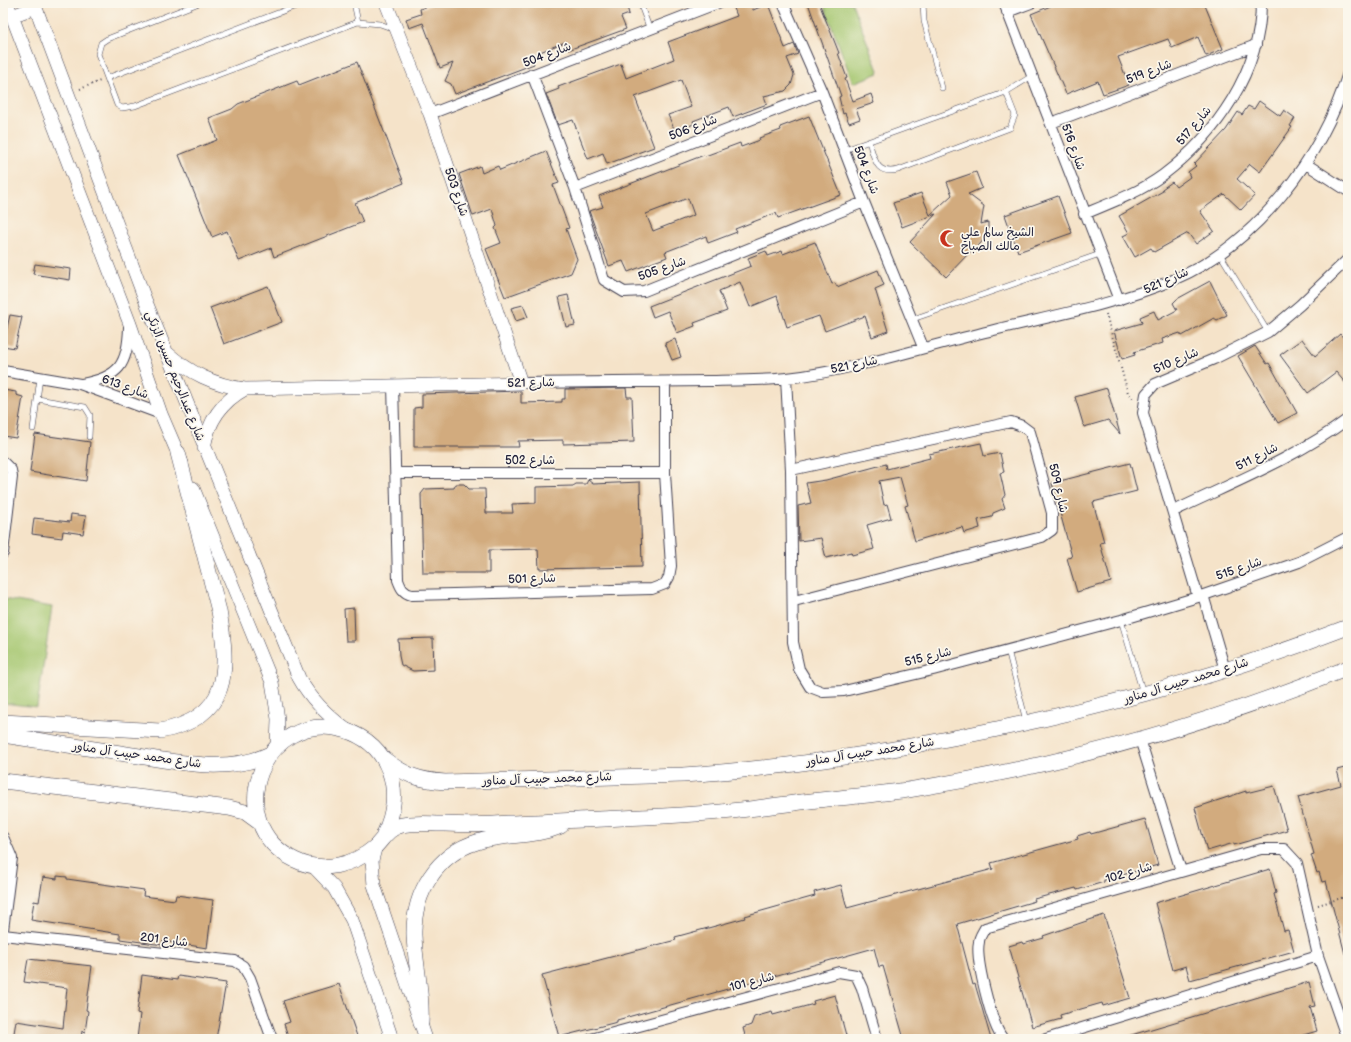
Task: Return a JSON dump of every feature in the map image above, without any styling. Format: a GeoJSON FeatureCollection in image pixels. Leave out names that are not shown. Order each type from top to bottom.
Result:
{"type":"FeatureCollection","features":[{"type":"Feature","properties":{"kind":"main road"},"geometry":{"type":"LineString","coordinates":[[3,722],[160,731],[173,729],[194,720],[202,714],[215,699],[220,690],[224,671],[223,632],[219,611],[178,453]]}},
{"type":"Feature","properties":{"kind":"main road","name":"شارع محمد حبيب آل مناور"},"geometry":{"type":"LineString","coordinates":[[382,758],[410,776],[434,781],[683,775],[727,772],[855,756],[1027,724],[1144,695],[1303,644],[1348,626]]}},
{"type":"Feature","properties":{"kind":"main road"},"geometry":{"type":"LineString","coordinates":[[3,780],[229,808],[245,812],[260,824],[272,843],[291,858],[313,866],[328,866],[344,864],[358,858],[380,840],[403,825],[480,825],[710,813],[904,790],[1034,766],[1140,739],[1261,701],[1348,668]]}},
{"type":"Feature","properties":{"kind":"main road"},"geometry":{"type":"LineString","coordinates":[[260,824],[255,802],[256,786],[260,772],[273,750],[298,733],[314,728],[331,728],[348,732],[371,745],[382,758],[390,773],[394,790],[393,813],[380,840]]}},
{"type":"Feature","properties":{"kind":"main road","name":"شارع محمد حبيب آل مناور"},"geometry":{"type":"LineString","coordinates":[[3,735],[202,765],[236,764],[253,760],[273,750]]}},
{"type":"Feature","properties":{"kind":"main road"},"geometry":{"type":"LineString","coordinates":[[420,1023],[422,1008],[414,927],[420,898],[432,873],[448,857],[469,845],[490,838],[549,831],[570,820]]}},
{"type":"Feature","properties":{"kind":"street","name":"شارع عبدالرحيم حسين الزنكي"},"geometry":{"type":"LineString","coordinates":[[7,3],[130,324],[161,414],[269,673],[278,719],[273,750]]}},
{"type":"Feature","properties":{"kind":"street","name":"شارع 503"},"geometry":{"type":"LineString","coordinates":[[386,3],[398,30],[430,114],[521,383]]}},
{"type":"Feature","properties":{"kind":"street","name":"شارع 504"},"geometry":{"type":"LineString","coordinates":[[430,114],[718,3]]}},
{"type":"Feature","properties":{"kind":"street","name":"شارع 504"},"geometry":{"type":"LineString","coordinates":[[783,3],[822,92],[864,202],[913,319],[923,347]]}},
{"type":"Feature","properties":{"kind":"street"},"geometry":{"type":"LineString","coordinates":[[1006,8],[1031,3]]}},
{"type":"Feature","properties":{"kind":"street","name":"شارع 517"},"geometry":{"type":"LineString","coordinates":[[1084,214],[1126,196],[1162,175],[1193,150],[1216,122],[1239,88],[1256,45],[1261,3]]}},
{"type":"Feature","properties":{"kind":"street","name":"شارع عبدالرحيم حسين الزنكي"},"geometry":{"type":"LineString","coordinates":[[35,5],[165,351],[299,678],[308,693],[322,710],[348,732]]}},
{"type":"Feature","properties":{"kind":"street"},"geometry":{"type":"LineString","coordinates":[[12,16],[35,5]]}},
{"type":"Feature","properties":{"kind":"street","name":"شارع 516"},"geometry":{"type":"LineString","coordinates":[[1006,8],[1051,123],[1084,214],[1119,300]]}},
{"type":"Feature","properties":{"kind":"street","name":"شارع 519"},"geometry":{"type":"LineString","coordinates":[[1051,123],[1256,45]]}},
{"type":"Feature","properties":{"kind":"street","name":"شارع 521"},"geometry":{"type":"LineString","coordinates":[[165,351],[186,368],[208,380],[245,389],[521,383],[666,382],[786,378],[868,363],[923,347],[1119,300],[1174,280],[1220,254],[1266,215],[1306,164],[1339,101],[1348,73]]}},
{"type":"Feature","properties":{"kind":"street","name":"شارع 505"},"geometry":{"type":"LineString","coordinates":[[532,74],[575,188],[604,280],[624,292],[644,291],[864,202]]}},
{"type":"Feature","properties":{"kind":"street","name":"شارع 506"},"geometry":{"type":"LineString","coordinates":[[575,188],[822,92]]}},
{"type":"Feature","properties":{"kind":"street"},"geometry":{"type":"LineString","coordinates":[[1306,164],[1348,191]]}},
{"type":"Feature","properties":{"kind":"street","name":"شارع 510"},"geometry":{"type":"LineString","coordinates":[[1144,405],[1146,394],[1155,384],[1214,359],[1268,332],[1300,305],[1348,259]]}},
{"type":"Feature","properties":{"kind":"street","name":"شارع 613"},"geometry":{"type":"LineString","coordinates":[[80,384],[108,378],[118,369],[128,345],[130,324]]}},
{"type":"Feature","properties":{"kind":"street","name":"شارع 613"},"geometry":{"type":"LineString","coordinates":[[3,371],[80,384],[161,414]]}},
{"type":"Feature","properties":{"kind":"street","name":"شارع 515"},"geometry":{"type":"LineString","coordinates":[[786,378],[791,470],[794,601],[793,642],[797,659],[806,683],[816,691],[844,691],[1120,620],[1200,596],[1299,562],[1348,536]]}},
{"type":"Feature","properties":{"kind":"street","name":"شارع 501"},"geometry":{"type":"LineString","coordinates":[[392,386],[396,473],[398,580],[401,588],[406,594],[412,596],[652,589],[665,584],[669,577],[671,566],[665,473],[666,382]]}},
{"type":"Feature","properties":{"kind":"street"},"geometry":{"type":"LineString","coordinates":[[204,448],[208,431],[216,415],[228,400],[245,389]]}},
{"type":"Feature","properties":{"kind":"street"},"geometry":{"type":"LineString","coordinates":[[1144,405],[1143,413],[1200,596],[1225,670]]}},
{"type":"Feature","properties":{"kind":"street","name":"شارع 511"},"geometry":{"type":"LineString","coordinates":[[1174,511],[1265,468],[1331,432],[1348,419]]}},
{"type":"Feature","properties":{"kind":"street","name":"شارع 509"},"geometry":{"type":"LineString","coordinates":[[791,470],[1010,422],[1022,426],[1030,432],[1052,513],[1052,530],[1042,537],[794,601]]}},
{"type":"Feature","properties":{"kind":"street"},"geometry":{"type":"LineString","coordinates":[[3,462],[11,470],[12,477],[3,553]]}},
{"type":"Feature","properties":{"kind":"street","name":"شارع 502"},"geometry":{"type":"LineString","coordinates":[[396,473],[665,473]]}},
{"type":"Feature","properties":{"kind":"street"},"geometry":{"type":"LineString","coordinates":[[1140,739],[1181,872]]}},
{"type":"Feature","properties":{"kind":"street"},"geometry":{"type":"LineString","coordinates":[[3,837],[12,858],[3,930]]}},
{"type":"Feature","properties":{"kind":"street"},"geometry":{"type":"LineString","coordinates":[[380,840],[372,860],[374,884],[426,1039]]}},
{"type":"Feature","properties":{"kind":"street","name":"شارع 102"},"geometry":{"type":"LineString","coordinates":[[1003,1039],[995,1026],[978,958],[979,941],[985,928],[1261,849],[1284,849],[1297,863],[1318,956],[1347,1039]]}},
{"type":"Feature","properties":{"kind":"street"},"geometry":{"type":"LineString","coordinates":[[313,866],[334,888],[352,920],[392,1039]]}},
{"type":"Feature","properties":{"kind":"street","name":"شارع 201"},"geometry":{"type":"LineString","coordinates":[[3,935],[234,961],[244,966],[250,978],[272,1039]]}},
{"type":"Feature","properties":{"kind":"street"},"geometry":{"type":"LineString","coordinates":[[1046,1039],[1318,956]]}},
{"type":"Feature","properties":{"kind":"street","name":"شارع 101"},"geometry":{"type":"LineString","coordinates":[[591,1039],[839,972],[856,975],[862,988],[877,1039]]}},
{"type":"Feature","properties":{"kind":"lane"},"geometry":{"type":"LineString","coordinates":[[199,3],[107,39],[101,43],[98,54],[117,105],[128,108],[358,22],[380,24],[398,30]]}},
{"type":"Feature","properties":{"kind":"lane"},"geometry":{"type":"LineString","coordinates":[[107,78],[304,3]]}},
{"type":"Feature","properties":{"kind":"lane"},"geometry":{"type":"LineString","coordinates":[[354,3],[358,22]]}},
{"type":"Feature","properties":{"kind":"lane"},"geometry":{"type":"LineString","coordinates":[[640,3],[650,30]]}},
{"type":"Feature","properties":{"kind":"lane"},"geometry":{"type":"LineString","coordinates":[[923,3],[924,21],[942,88]]}},
{"type":"Feature","properties":{"kind":"lane"},"geometry":{"type":"LineString","coordinates":[[845,150],[1006,92],[1032,76]]}},
{"type":"Feature","properties":{"kind":"lane"},"geometry":{"type":"LineString","coordinates":[[869,142],[877,166],[882,170],[898,170],[1010,128],[1015,115],[1006,92]]}},
{"type":"Feature","properties":{"kind":"lane"},"geometry":{"type":"LineString","coordinates":[[913,319],[1100,254]]}},
{"type":"Feature","properties":{"kind":"lane"},"geometry":{"type":"LineString","coordinates":[[1220,254],[1268,332]]}},
{"type":"Feature","properties":{"kind":"lane"},"geometry":{"type":"LineString","coordinates":[[33,429],[40,378]]}},
{"type":"Feature","properties":{"kind":"lane"},"geometry":{"type":"LineString","coordinates":[[38,399],[85,407],[90,415],[89,438]]}},
{"type":"Feature","properties":{"kind":"lane"},"geometry":{"type":"LineString","coordinates":[[1120,620],[1144,695]]}},
{"type":"Feature","properties":{"kind":"lane"},"geometry":{"type":"LineString","coordinates":[[1008,650],[1027,724]]}},
{"type":"Feature","properties":{"kind":"path"},"geometry":{"type":"LineString","coordinates":[[69,94],[107,78]]}},
{"type":"Feature","properties":{"kind":"path"},"geometry":{"type":"LineString","coordinates":[[1103,304],[1128,393],[1134,400],[1144,405]]}},
{"type":"Feature","properties":{"kind":"path"},"geometry":{"type":"LineString","coordinates":[[1307,908],[1348,896]]}},
{"type":"Feature","properties":{"kind":"green space"},"geometry":{"type":"Polygon","coordinates":[[[823,3],[852,3],[879,73],[853,83],[823,3]]]}},
{"type":"Feature","properties":{"kind":"green space"},"geometry":{"type":"Polygon","coordinates":[[[3,599],[52,607],[37,707],[3,703],[3,599]]]}},
{"type":"Feature","properties":{"kind":"building"},"geometry":{"type":"Polygon","coordinates":[[[436,3],[626,3],[629,14],[621,17],[626,29],[568,50],[565,42],[530,56],[534,64],[455,94],[451,84],[445,81],[453,63],[440,68],[423,23],[409,28],[406,19],[421,14],[420,9],[436,3]]]}},
{"type":"Feature","properties":{"kind":"building"},"geometry":{"type":"Polygon","coordinates":[[[732,3],[751,3],[753,10],[768,4],[785,48],[794,44],[798,54],[787,58],[794,75],[791,85],[785,91],[764,96],[767,104],[733,117],[729,107],[693,121],[694,124],[675,131],[668,115],[691,107],[681,80],[635,97],[654,147],[607,164],[603,153],[588,159],[573,120],[558,125],[546,94],[559,89],[558,87],[621,64],[626,78],[674,59],[668,42],[737,16],[732,3]]]}},
{"type":"Feature","properties":{"kind":"building"},"geometry":{"type":"Polygon","coordinates":[[[808,3],[819,3],[839,53],[847,78],[845,79],[853,101],[871,94],[874,103],[856,109],[860,119],[849,123],[845,113],[843,114],[839,97],[841,96],[808,3]]]}},
{"type":"Feature","properties":{"kind":"building"},"geometry":{"type":"Polygon","coordinates":[[[1058,3],[1204,3],[1223,49],[1206,56],[1198,37],[1172,48],[1168,39],[1118,57],[1129,85],[1103,94],[1098,81],[1066,94],[1031,14],[1058,3]]]}},
{"type":"Feature","properties":{"kind":"building"},"geometry":{"type":"Polygon","coordinates":[[[357,62],[404,183],[355,203],[363,222],[274,257],[271,248],[239,261],[227,231],[212,237],[179,155],[217,140],[209,118],[232,109],[238,104],[297,81],[299,85],[357,62]]]}},
{"type":"Feature","properties":{"kind":"building"},"geometry":{"type":"Polygon","coordinates":[[[1259,101],[1280,116],[1284,110],[1295,118],[1290,126],[1292,127],[1260,172],[1250,164],[1237,179],[1255,195],[1241,210],[1224,194],[1200,211],[1214,231],[1196,244],[1188,233],[1154,252],[1151,248],[1135,257],[1123,236],[1129,233],[1119,216],[1163,191],[1162,189],[1172,182],[1176,187],[1190,177],[1188,172],[1196,166],[1194,164],[1226,130],[1238,112],[1242,115],[1248,106],[1254,109],[1259,101]]]}},
{"type":"Feature","properties":{"kind":"building"},"geometry":{"type":"Polygon","coordinates":[[[809,116],[841,195],[778,218],[776,213],[735,229],[737,232],[708,243],[706,236],[665,252],[667,257],[628,272],[623,261],[609,266],[589,211],[603,207],[599,196],[704,155],[705,156],[740,143],[741,147],[760,140],[759,138],[781,130],[780,127],[809,116]],[[688,198],[646,214],[653,231],[694,215],[688,198]]]}},
{"type":"Feature","properties":{"kind":"building"},"geometry":{"type":"Polygon","coordinates":[[[546,151],[559,183],[553,185],[569,228],[566,229],[577,259],[571,273],[505,297],[486,249],[501,243],[495,228],[497,226],[492,209],[473,216],[459,174],[480,166],[482,173],[498,166],[500,170],[546,151]]]}},
{"type":"Feature","properties":{"kind":"building","name":"الشيخ سالم علي مالك الصباح"},"geometry":{"type":"Polygon","coordinates":[[[976,172],[982,188],[968,194],[984,206],[981,224],[988,222],[988,231],[986,237],[973,252],[970,252],[946,277],[910,242],[936,214],[902,227],[893,203],[921,193],[930,215],[952,195],[947,182],[976,172]]]}},
{"type":"Feature","properties":{"kind":"building"},"geometry":{"type":"Polygon","coordinates":[[[1058,196],[1072,233],[1018,252],[1005,215],[1058,196]]]}},
{"type":"Feature","properties":{"kind":"building"},"geometry":{"type":"Polygon","coordinates":[[[815,242],[832,284],[835,283],[837,287],[878,270],[884,285],[875,289],[888,331],[872,337],[865,316],[825,331],[819,316],[787,327],[777,296],[750,307],[740,282],[719,291],[727,311],[694,323],[695,326],[677,333],[668,311],[653,317],[649,306],[751,266],[748,258],[766,251],[768,256],[782,251],[783,254],[815,242]]]}},
{"type":"Feature","properties":{"kind":"building"},"geometry":{"type":"Polygon","coordinates":[[[35,264],[71,269],[70,280],[33,274],[35,264]]]}},
{"type":"Feature","properties":{"kind":"building"},"geometry":{"type":"Polygon","coordinates":[[[1210,281],[1227,315],[1217,320],[1214,318],[1182,336],[1180,333],[1162,339],[1163,343],[1134,352],[1135,355],[1122,359],[1114,331],[1142,323],[1140,317],[1154,311],[1158,320],[1177,310],[1173,303],[1177,299],[1210,281]]]}},
{"type":"Feature","properties":{"kind":"building"},"geometry":{"type":"Polygon","coordinates":[[[268,286],[282,322],[224,344],[210,308],[268,286]]]}},
{"type":"Feature","properties":{"kind":"building"},"geometry":{"type":"Polygon","coordinates":[[[568,295],[575,325],[566,327],[559,297],[568,295]]]}},
{"type":"Feature","properties":{"kind":"building"},"geometry":{"type":"Polygon","coordinates":[[[523,305],[528,317],[516,321],[511,308],[523,305]]]}},
{"type":"Feature","properties":{"kind":"building"},"geometry":{"type":"Polygon","coordinates":[[[10,315],[22,317],[15,348],[3,346],[3,332],[6,332],[10,315]]]}},
{"type":"Feature","properties":{"kind":"building"},"geometry":{"type":"Polygon","coordinates":[[[1340,334],[1348,343],[1348,386],[1336,372],[1308,393],[1280,355],[1302,339],[1315,356],[1340,334]]]}},
{"type":"Feature","properties":{"kind":"building"},"geometry":{"type":"Polygon","coordinates":[[[675,339],[681,357],[672,360],[665,343],[675,339]]]}},
{"type":"Feature","properties":{"kind":"building"},"geometry":{"type":"Polygon","coordinates":[[[1255,346],[1267,364],[1269,363],[1297,413],[1278,423],[1238,356],[1255,346]]]}},
{"type":"Feature","properties":{"kind":"building"},"geometry":{"type":"Polygon","coordinates":[[[626,388],[627,397],[632,397],[634,442],[563,444],[563,440],[518,441],[519,447],[414,447],[414,408],[422,407],[422,394],[521,391],[521,403],[562,402],[562,399],[565,399],[565,389],[626,388]]]}},
{"type":"Feature","properties":{"kind":"building"},"geometry":{"type":"Polygon","coordinates":[[[1107,388],[1120,434],[1108,420],[1084,427],[1075,397],[1107,388]]]}},
{"type":"Feature","properties":{"kind":"building"},"geometry":{"type":"Polygon","coordinates":[[[3,390],[16,392],[16,395],[23,397],[16,438],[3,436],[3,390]]]}},
{"type":"Feature","properties":{"kind":"building"},"geometry":{"type":"Polygon","coordinates":[[[35,434],[90,442],[86,481],[30,472],[35,434]]]}},
{"type":"Feature","properties":{"kind":"building"},"geometry":{"type":"Polygon","coordinates":[[[981,443],[984,456],[1000,453],[1004,472],[1000,473],[1005,495],[1002,499],[1005,508],[993,513],[992,517],[978,520],[980,528],[964,533],[962,527],[915,541],[905,506],[908,505],[900,477],[879,481],[884,505],[887,504],[891,518],[867,525],[874,549],[852,555],[851,552],[826,558],[821,538],[799,541],[798,506],[811,503],[806,483],[826,480],[886,464],[887,469],[930,458],[929,454],[981,443]]]}},
{"type":"Feature","properties":{"kind":"building"},"geometry":{"type":"Polygon","coordinates":[[[1130,463],[1137,491],[1093,502],[1104,542],[1100,543],[1111,582],[1077,592],[1067,558],[1072,557],[1052,483],[1130,463]]]}},
{"type":"Feature","properties":{"kind":"building"},"geometry":{"type":"Polygon","coordinates":[[[588,480],[593,484],[640,482],[642,567],[539,569],[538,549],[489,550],[489,573],[423,573],[421,494],[425,489],[454,488],[456,484],[464,484],[469,489],[485,489],[486,513],[513,513],[512,504],[536,503],[536,487],[573,486],[576,484],[586,484],[588,480]]]}},
{"type":"Feature","properties":{"kind":"building"},"geometry":{"type":"Polygon","coordinates":[[[71,514],[86,516],[83,534],[63,531],[62,538],[32,534],[34,518],[70,522],[71,514]]]}},
{"type":"Feature","properties":{"kind":"building"},"geometry":{"type":"Polygon","coordinates":[[[354,608],[355,641],[346,641],[344,609],[354,608]]]}},
{"type":"Feature","properties":{"kind":"building"},"geometry":{"type":"Polygon","coordinates":[[[433,638],[434,670],[413,671],[401,665],[398,639],[433,638]]]}},
{"type":"Feature","properties":{"kind":"building"},"geometry":{"type":"Polygon","coordinates":[[[1348,767],[1348,953],[1345,954],[1326,881],[1322,882],[1319,872],[1317,873],[1311,855],[1314,854],[1298,797],[1341,785],[1337,770],[1348,767]]]}},
{"type":"Feature","properties":{"kind":"building"},"geometry":{"type":"Polygon","coordinates":[[[1274,786],[1287,830],[1207,851],[1195,808],[1246,791],[1246,793],[1274,786]]]}},
{"type":"Feature","properties":{"kind":"building"},"geometry":{"type":"Polygon","coordinates":[[[1145,819],[1158,865],[1104,880],[1104,882],[1077,890],[1076,888],[1034,899],[1035,901],[957,924],[973,985],[975,984],[991,1039],[904,1039],[883,966],[879,967],[874,948],[617,1020],[617,1022],[559,1037],[542,975],[676,940],[675,937],[745,918],[744,916],[815,896],[814,892],[841,885],[847,908],[993,869],[991,863],[1078,839],[1077,836],[1090,832],[1091,834],[1145,819]]]}},
{"type":"Feature","properties":{"kind":"building"},"geometry":{"type":"Polygon","coordinates":[[[1270,869],[1276,893],[1274,894],[1284,931],[1288,930],[1294,951],[1190,980],[1186,966],[1173,970],[1155,903],[1270,869]]]}},
{"type":"Feature","properties":{"kind":"building"},"geometry":{"type":"Polygon","coordinates":[[[57,876],[67,877],[67,879],[144,890],[143,896],[175,900],[176,895],[213,900],[207,948],[163,941],[163,945],[120,939],[120,934],[31,920],[34,901],[39,902],[43,877],[57,879],[57,876]]]}},
{"type":"Feature","properties":{"kind":"building"},"geometry":{"type":"Polygon","coordinates":[[[1104,915],[1130,998],[1103,1006],[1102,1003],[1060,1015],[1061,1019],[1032,1027],[1009,946],[1044,938],[1043,936],[1104,915]]]}},
{"type":"Feature","properties":{"kind":"building"},"geometry":{"type":"Polygon","coordinates":[[[28,959],[92,966],[86,1010],[88,1011],[85,1032],[82,1031],[81,1039],[13,1039],[16,1021],[63,1028],[67,988],[24,982],[28,959]]]}},
{"type":"Feature","properties":{"kind":"building"},"geometry":{"type":"Polygon","coordinates":[[[142,975],[177,980],[178,976],[226,983],[216,1039],[137,1039],[140,1014],[137,1013],[142,975]]]}},
{"type":"Feature","properties":{"kind":"building"},"geometry":{"type":"Polygon","coordinates":[[[1309,982],[1315,1006],[1310,1007],[1317,1031],[1290,1039],[1128,1039],[1128,1036],[1309,982]]]}},
{"type":"Feature","properties":{"kind":"building"},"geometry":{"type":"Polygon","coordinates":[[[339,984],[358,1039],[289,1039],[284,1024],[290,1022],[283,1001],[339,984]]]}},
{"type":"Feature","properties":{"kind":"building"},"geometry":{"type":"Polygon","coordinates":[[[835,995],[847,1039],[746,1039],[743,1028],[751,1025],[754,1017],[772,1012],[773,1015],[814,1004],[813,1001],[835,995]]]}},
{"type":"Feature","properties":{"kind":"place","name":"الشيخ سالم علي مالك الصباح"},"geometry":{"type":"Point","coordinates":[948,239]}}]}
